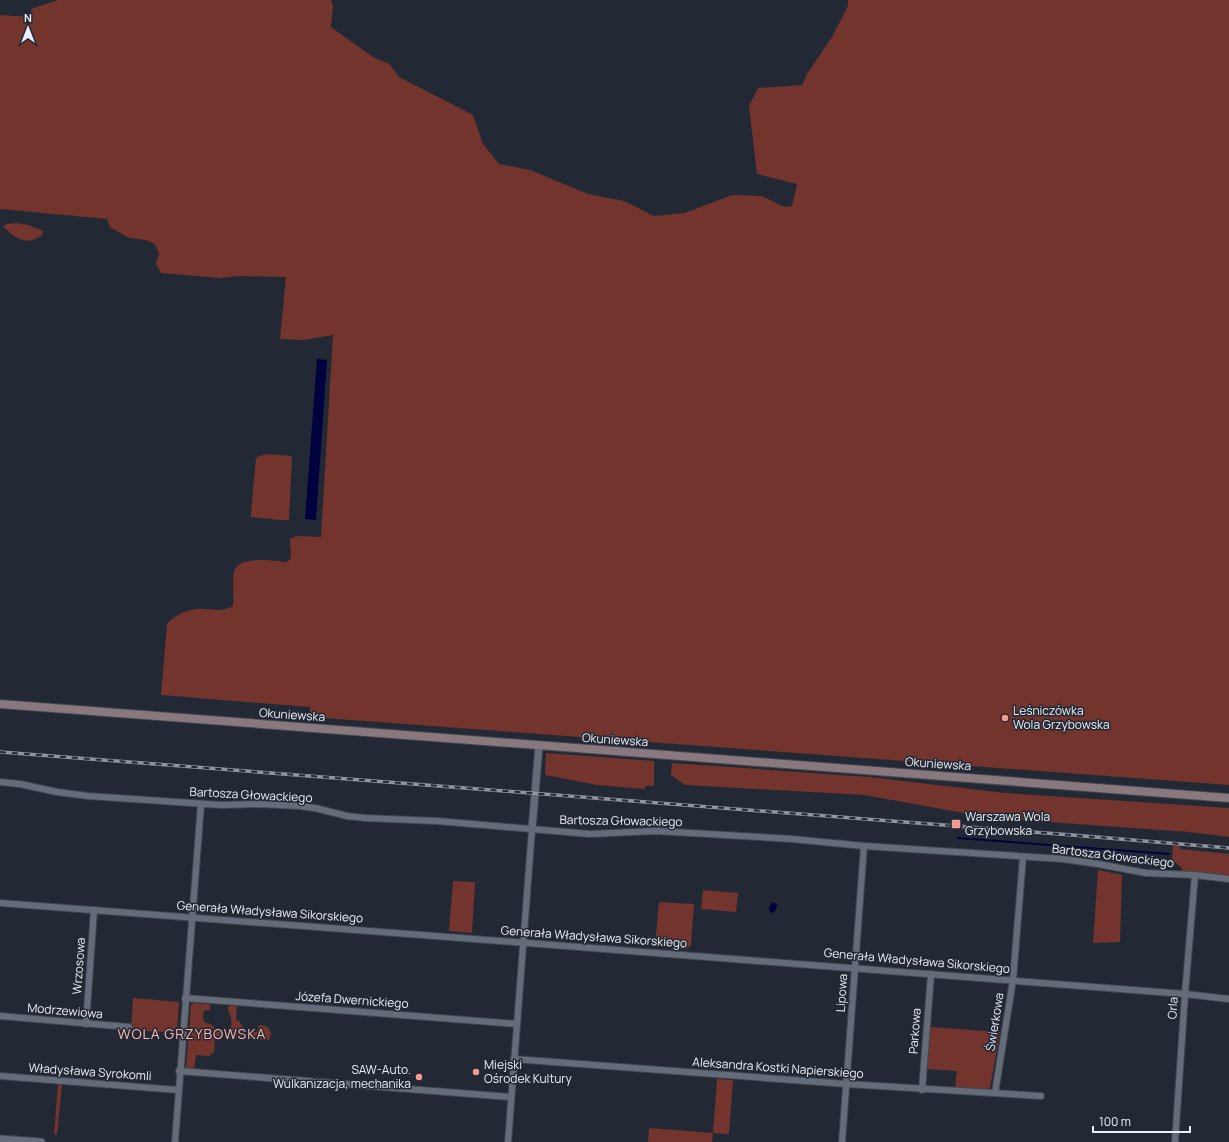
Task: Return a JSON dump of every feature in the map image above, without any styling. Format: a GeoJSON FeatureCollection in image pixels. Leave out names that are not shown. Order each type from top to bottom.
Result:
{"type":"FeatureCollection","features":[{"type":"Feature","properties":{"kind":"main road","name":"Okuniewska"},"geometry":{"type":"LineString","coordinates":[[0,704],[1229,798]]}},
{"type":"Feature","properties":{"kind":"street"},"geometry":{"type":"LineString","coordinates":[[508,1142],[538,746]]}},
{"type":"Feature","properties":{"kind":"street","name":"Bartosza Głowackiego"},"geometry":{"type":"LineString","coordinates":[[0,782],[20,784],[72,794],[201,804],[300,806],[347,816],[365,818],[438,821],[590,834],[646,831],[792,839],[864,846],[1079,861],[1161,874],[1195,875],[1229,879]]}},
{"type":"Feature","properties":{"kind":"street"},"geometry":{"type":"LineString","coordinates":[[175,1142],[179,1071],[201,804]]}},
{"type":"Feature","properties":{"kind":"street","name":"Lipowa"},"geometry":{"type":"LineString","coordinates":[[842,1142],[864,846]]}},
{"type":"Feature","properties":{"kind":"street","name":"Świerkowa"},"geometry":{"type":"LineString","coordinates":[[995,1093],[1013,980],[1022,857]]}},
{"type":"Feature","properties":{"kind":"street","name":"Orla"},"geometry":{"type":"LineString","coordinates":[[1175,1142],[1195,875]]}},
{"type":"Feature","properties":{"kind":"street","name":"Generała Władysława Sikorskiego"},"geometry":{"type":"LineString","coordinates":[[0,903],[855,967],[1185,994],[1229,999]]}},
{"type":"Feature","properties":{"kind":"street","name":"Wrzosowa"},"geometry":{"type":"LineString","coordinates":[[86,1024],[94,910]]}},
{"type":"Feature","properties":{"kind":"street","name":"Parkowa"},"geometry":{"type":"LineString","coordinates":[[922,1090],[931,974]]}},
{"type":"Feature","properties":{"kind":"street","name":"Józefa Dwernickiego"},"geometry":{"type":"LineString","coordinates":[[185,998],[517,1024]]}},
{"type":"Feature","properties":{"kind":"street","name":"Modrzewiowa"},"geometry":{"type":"LineString","coordinates":[[0,1016],[129,1027]]}},
{"type":"Feature","properties":{"kind":"street","name":"Aleksandra Kostki Napierskiego"},"geometry":{"type":"LineString","coordinates":[[514,1059],[922,1090],[1041,1096]]}},
{"type":"Feature","properties":{"kind":"street"},"geometry":{"type":"LineString","coordinates":[[179,1071],[511,1097]]}},
{"type":"Feature","properties":{"kind":"street","name":"Władysława Syrokomli"},"geometry":{"type":"LineString","coordinates":[[0,1076],[178,1090]]}},
{"type":"Feature","properties":{"kind":"street"},"geometry":{"type":"LineString","coordinates":[[0,1139],[41,1142]]}},
{"type":"Feature","properties":{"kind":"shaded area"},"geometry":{"type":"Polygon","coordinates":[[[58,0],[331,0],[333,5],[331,27],[373,57],[389,64],[399,77],[473,115],[483,144],[499,164],[530,170],[588,194],[624,201],[654,216],[685,213],[732,195],[762,196],[784,207],[792,206],[797,184],[757,174],[749,106],[758,88],[802,85],[807,74],[832,37],[848,6],[848,0],[1229,0],[1229,785],[310,717],[310,707],[161,695],[167,624],[170,621],[176,616],[188,611],[202,609],[220,610],[233,606],[233,574],[237,566],[250,561],[258,560],[287,562],[291,558],[290,539],[296,536],[321,537],[333,335],[304,340],[280,339],[286,277],[238,276],[221,278],[161,273],[156,264],[159,253],[155,244],[145,240],[129,238],[110,227],[107,219],[0,209],[0,15],[32,17],[31,9],[58,0]]]}},
{"type":"Feature","properties":{"kind":"shaded area"},"geometry":{"type":"Polygon","coordinates":[[[16,223],[28,225],[43,231],[42,235],[36,239],[26,241],[21,240],[3,226],[16,223]]]}},
{"type":"Feature","properties":{"kind":"shaded area"},"geometry":{"type":"Polygon","coordinates":[[[317,359],[327,360],[316,520],[305,519],[317,359]]]}},
{"type":"Feature","properties":{"kind":"shaded area"},"geometry":{"type":"Polygon","coordinates":[[[269,454],[291,456],[292,458],[289,520],[251,517],[256,458],[269,454]]]}},
{"type":"Feature","properties":{"kind":"shaded area"},"geometry":{"type":"Polygon","coordinates":[[[546,753],[654,761],[654,786],[646,786],[644,789],[597,785],[545,775],[546,753]]]}},
{"type":"Feature","properties":{"kind":"shaded area"},"geometry":{"type":"Polygon","coordinates":[[[672,763],[869,777],[1005,793],[1229,808],[1229,837],[1189,832],[992,818],[864,795],[685,785],[671,775],[672,763]]]}},
{"type":"Feature","properties":{"kind":"shaded area"},"geometry":{"type":"Polygon","coordinates":[[[1173,845],[1180,846],[1180,849],[1229,854],[1229,876],[1182,872],[1182,868],[1172,860],[1173,845]]]}},
{"type":"Feature","properties":{"kind":"shaded area"},"geometry":{"type":"Polygon","coordinates":[[[1098,870],[1122,875],[1120,942],[1093,943],[1098,870]]]}},
{"type":"Feature","properties":{"kind":"shaded area"},"geometry":{"type":"Polygon","coordinates":[[[453,881],[475,882],[472,933],[449,931],[453,881]]]}},
{"type":"Feature","properties":{"kind":"shaded area"},"geometry":{"type":"Polygon","coordinates":[[[703,890],[738,893],[736,912],[701,909],[703,890]]]}},
{"type":"Feature","properties":{"kind":"shaded area"},"geometry":{"type":"Polygon","coordinates":[[[659,902],[694,904],[691,945],[687,949],[655,946],[659,902]]]}},
{"type":"Feature","properties":{"kind":"shaded area"},"geometry":{"type":"Polygon","coordinates":[[[772,902],[777,904],[776,910],[773,913],[770,912],[769,908],[772,902]]]}},
{"type":"Feature","properties":{"kind":"shaded area"},"geometry":{"type":"Polygon","coordinates":[[[133,998],[179,1002],[177,1033],[131,1030],[133,998]]]}},
{"type":"Feature","properties":{"kind":"shaded area"},"geometry":{"type":"Polygon","coordinates":[[[193,1003],[210,1004],[210,1010],[205,1010],[203,1013],[204,1022],[212,1025],[215,1029],[226,1031],[231,1028],[231,1016],[228,1012],[229,1006],[237,1006],[236,1020],[239,1021],[245,1030],[257,1032],[259,1025],[265,1026],[269,1029],[271,1034],[269,1040],[215,1036],[214,1052],[209,1056],[196,1055],[194,1069],[186,1069],[191,1005],[193,1003]]]}},
{"type":"Feature","properties":{"kind":"shaded area"},"geometry":{"type":"Polygon","coordinates":[[[930,1027],[1000,1032],[990,1088],[988,1090],[955,1087],[957,1071],[927,1069],[930,1027]]]}},
{"type":"Feature","properties":{"kind":"shaded area"},"geometry":{"type":"Polygon","coordinates":[[[717,1079],[733,1080],[729,1134],[713,1133],[717,1079]]]}},
{"type":"Feature","properties":{"kind":"shaded area"},"geometry":{"type":"Polygon","coordinates":[[[58,1084],[62,1085],[57,1135],[54,1134],[58,1084]]]}},
{"type":"Feature","properties":{"kind":"shaded area"},"geometry":{"type":"Polygon","coordinates":[[[649,1128],[713,1133],[712,1142],[648,1142],[649,1128]]]}},
{"type":"Feature","properties":{"kind":"waterway"},"geometry":{"type":"LineString","coordinates":[[958,838],[1169,854]]}},
{"type":"Feature","properties":{"kind":"railway"},"geometry":{"type":"LineString","coordinates":[[0,752],[1229,848]]}},
{"type":"Feature","properties":{"kind":"place","name":"Leśniczówka Wola Grzybowska"},"geometry":{"type":"Point","coordinates":[1005,718]}},
{"type":"Feature","properties":{"kind":"place","name":"Warszawa Wola Grzybowska"},"geometry":{"type":"Point","coordinates":[956,824]}},
{"type":"Feature","properties":{"kind":"place","name":"Miejski Ośrodek Kultury"},"geometry":{"type":"Point","coordinates":[476,1072]}},
{"type":"Feature","properties":{"kind":"place","name":"SAW-Auto. Wulkanizacja, mechanika"},"geometry":{"type":"Point","coordinates":[419,1077]}},
{"type":"Feature","properties":{"kind":"district","name":"WOLA GRZYBOWSKA"},"geometry":{"type":"Point","coordinates":[192,1034]}}]}
